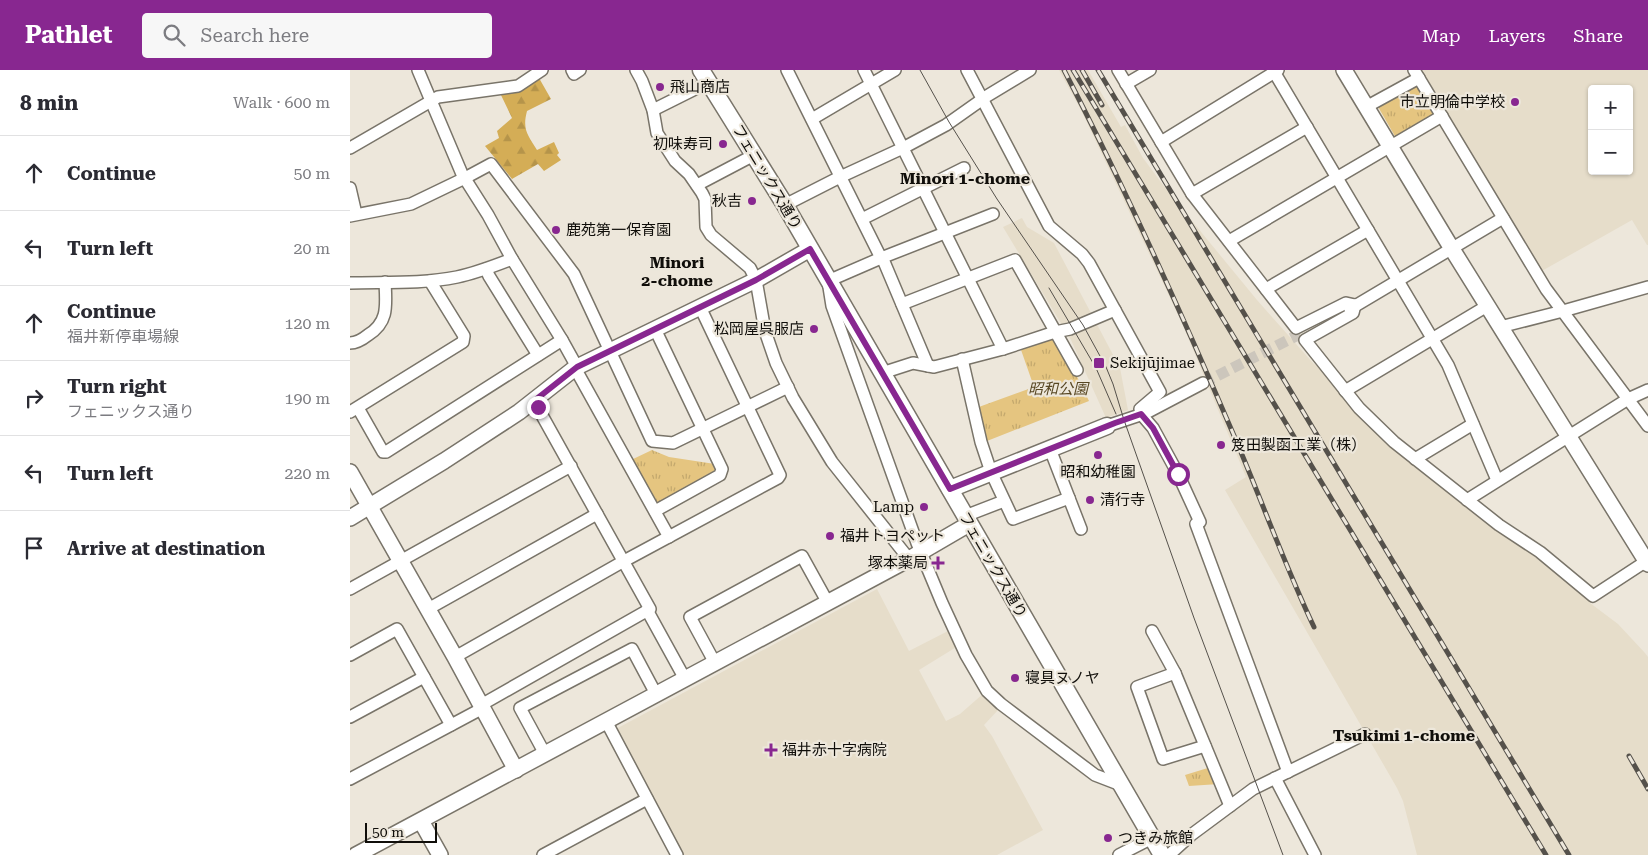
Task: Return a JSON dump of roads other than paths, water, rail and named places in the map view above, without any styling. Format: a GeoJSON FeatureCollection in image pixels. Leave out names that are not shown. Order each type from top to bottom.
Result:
{"type":"FeatureCollection","features":[{"type":"Feature","properties":{"kind":"main road","name":"フェニックス通り"},"geometry":{"type":"LineString","coordinates":[[705,76],[785,206],[1162,855]]}},
{"type":"Feature","properties":{"kind":"main road"},"geometry":{"type":"LineString","coordinates":[[950,489],[1107,426]]}},
{"type":"Feature","properties":{"kind":"street"},"geometry":{"type":"LineString","coordinates":[[418,70],[465,178],[562,340],[668,537]]}},
{"type":"Feature","properties":{"kind":"street"},"geometry":{"type":"LineString","coordinates":[[350,148],[438,97],[518,86],[542,70]]}},
{"type":"Feature","properties":{"kind":"street"},"geometry":{"type":"LineString","coordinates":[[572,70],[574,74],[580,70]]}},
{"type":"Feature","properties":{"kind":"street"},"geometry":{"type":"LineString","coordinates":[[636,70],[654,110],[658,133],[675,161],[689,174],[697,185],[704,199],[706,227],[711,235],[750,268],[756,280],[765,331],[776,363],[788,387],[832,462],[915,556]]}},
{"type":"Feature","properties":{"kind":"street"},"geometry":{"type":"LineString","coordinates":[[787,70],[882,257],[928,366]]}},
{"type":"Feature","properties":{"kind":"street"},"geometry":{"type":"LineString","coordinates":[[864,70],[1003,348]]}},
{"type":"Feature","properties":{"kind":"street"},"geometry":{"type":"LineString","coordinates":[[812,119],[895,70]]}},
{"type":"Feature","properties":{"kind":"street"},"geometry":{"type":"LineString","coordinates":[[967,70],[1049,226],[1082,254],[1160,392],[1140,409],[1141,414],[1153,428],[1178,474],[1200,522],[1196,524],[1288,772]]}},
{"type":"Feature","properties":{"kind":"street"},"geometry":{"type":"LineString","coordinates":[[785,206],[946,125],[1030,70]]}},
{"type":"Feature","properties":{"kind":"street"},"geometry":{"type":"LineString","coordinates":[[1118,70],[1192,194],[1296,328],[1346,303],[1356,305]]}},
{"type":"Feature","properties":{"kind":"street"},"geometry":{"type":"LineString","coordinates":[[1126,84],[1150,70]]}},
{"type":"Feature","properties":{"kind":"street"},"geometry":{"type":"LineString","coordinates":[[1344,70],[1487,306],[1647,562],[1593,596],[1540,552],[1499,525],[1394,442],[1359,408],[1305,340],[1353,313],[1356,305]]}},
{"type":"Feature","properties":{"kind":"street"},"geometry":{"type":"LineString","coordinates":[[1161,142],[1275,71],[1448,365],[1497,480]]}},
{"type":"Feature","properties":{"kind":"street"},"geometry":{"type":"LineString","coordinates":[[1366,107],[1416,74],[1546,289],[1648,426]]}},
{"type":"Feature","properties":{"kind":"street"},"geometry":{"type":"LineString","coordinates":[[654,110],[705,76]]}},
{"type":"Feature","properties":{"kind":"street"},"geometry":{"type":"LineString","coordinates":[[1229,241],[1442,116]]}},
{"type":"Feature","properties":{"kind":"street"},"geometry":{"type":"LineString","coordinates":[[1192,194],[1307,127]]}},
{"type":"Feature","properties":{"kind":"street"},"geometry":{"type":"LineString","coordinates":[[697,185],[754,155]]}},
{"type":"Feature","properties":{"kind":"street"},"geometry":{"type":"LineString","coordinates":[[350,188],[353,215],[411,204],[491,164],[574,274],[652,441],[673,443],[788,387]]}},
{"type":"Feature","properties":{"kind":"street"},"geometry":{"type":"LineString","coordinates":[[862,220],[964,168]]}},
{"type":"Feature","properties":{"kind":"street"},"geometry":{"type":"LineString","coordinates":[[993,214],[882,257],[828,281],[832,306],[915,556],[942,603],[966,655],[987,691],[1001,704],[1096,775],[1121,785]]}},
{"type":"Feature","properties":{"kind":"street"},"geometry":{"type":"LineString","coordinates":[[1300,334],[1356,305],[1503,218]]}},
{"type":"Feature","properties":{"kind":"street"},"geometry":{"type":"LineString","coordinates":[[1266,289],[1368,230]]}},
{"type":"Feature","properties":{"kind":"street"},"geometry":{"type":"LineString","coordinates":[[350,518],[453,456],[534,401],[576,368],[756,280],[810,249]]}},
{"type":"Feature","properties":{"kind":"street"},"geometry":{"type":"LineString","coordinates":[[350,283],[430,281],[458,277],[512,259]]}},
{"type":"Feature","properties":{"kind":"street"},"geometry":{"type":"LineString","coordinates":[[902,304],[1014,260],[1077,370]]}},
{"type":"Feature","properties":{"kind":"street"},"geometry":{"type":"LineString","coordinates":[[486,269],[538,356]]}},
{"type":"Feature","properties":{"kind":"street"},"geometry":{"type":"LineString","coordinates":[[430,281],[464,336],[463,342],[354,410],[383,452],[386,452],[562,340]]}},
{"type":"Feature","properties":{"kind":"street"},"geometry":{"type":"LineString","coordinates":[[350,343],[353,344],[375,331],[382,322],[386,309],[385,282]]}},
{"type":"Feature","properties":{"kind":"street"},"geometry":{"type":"LineString","coordinates":[[1500,327],[1648,286]]}},
{"type":"Feature","properties":{"kind":"street"},"geometry":{"type":"LineString","coordinates":[[1345,391],[1487,306]]}},
{"type":"Feature","properties":{"kind":"street"},"geometry":{"type":"LineString","coordinates":[[455,657],[624,561],[778,478],[780,475],[700,307]]}},
{"type":"Feature","properties":{"kind":"street"},"geometry":{"type":"LineString","coordinates":[[882,373],[912,363],[934,367],[1070,329],[1115,310]]}},
{"type":"Feature","properties":{"kind":"street"},"geometry":{"type":"LineString","coordinates":[[655,329],[722,469],[720,475],[655,511]]}},
{"type":"Feature","properties":{"kind":"street"},"geometry":{"type":"LineString","coordinates":[[962,359],[981,442],[1012,519],[1069,498]]}},
{"type":"Feature","properties":{"kind":"street"},"geometry":{"type":"LineString","coordinates":[[1107,426],[1141,414],[1203,382]]}},
{"type":"Feature","properties":{"kind":"street"},"geometry":{"type":"LineString","coordinates":[[1467,500],[1628,399],[1648,390]]}},
{"type":"Feature","properties":{"kind":"street"},"geometry":{"type":"LineString","coordinates":[[350,779],[451,725],[650,609],[534,401]]}},
{"type":"Feature","properties":{"kind":"street"},"geometry":{"type":"LineString","coordinates":[[1415,459],[1473,424]]}},
{"type":"Feature","properties":{"kind":"street"},"geometry":{"type":"LineString","coordinates":[[1050,449],[1081,529]]}},
{"type":"Feature","properties":{"kind":"street"},"geometry":{"type":"LineString","coordinates":[[350,589],[571,466]]}},
{"type":"Feature","properties":{"kind":"street"},"geometry":{"type":"LineString","coordinates":[[350,472],[455,657],[516,770]]}},
{"type":"Feature","properties":{"kind":"street"},"geometry":{"type":"LineString","coordinates":[[356,855],[915,556],[967,520],[1004,501]]}},
{"type":"Feature","properties":{"kind":"street"},"geometry":{"type":"LineString","coordinates":[[428,609],[597,514]]}},
{"type":"Feature","properties":{"kind":"street"},"geometry":{"type":"LineString","coordinates":[[715,663],[690,616],[802,556],[828,603]]}},
{"type":"Feature","properties":{"kind":"street"},"geometry":{"type":"LineString","coordinates":[[647,610],[685,679]]}},
{"type":"Feature","properties":{"kind":"street"},"geometry":{"type":"LineString","coordinates":[[350,654],[397,629],[451,725]]}},
{"type":"Feature","properties":{"kind":"street"},"geometry":{"type":"LineString","coordinates":[[1152,632],[1175,673],[1230,806]]}},
{"type":"Feature","properties":{"kind":"street"},"geometry":{"type":"LineString","coordinates":[[545,754],[520,708],[632,649],[656,694]]}},
{"type":"Feature","properties":{"kind":"street"},"geometry":{"type":"LineString","coordinates":[[1175,673],[1137,687],[1163,759],[1205,746]]}},
{"type":"Feature","properties":{"kind":"street"},"geometry":{"type":"LineString","coordinates":[[350,717],[424,677]]}},
{"type":"Feature","properties":{"kind":"street"},"geometry":{"type":"LineString","coordinates":[[606,721],[677,855]]}},
{"type":"Feature","properties":{"kind":"street"},"geometry":{"type":"LineString","coordinates":[[1168,855],[1253,789],[1365,734]]}},
{"type":"Feature","properties":{"kind":"street"},"geometry":{"type":"LineString","coordinates":[[1275,778],[1315,855]]}},
{"type":"Feature","properties":{"kind":"street"},"geometry":{"type":"LineString","coordinates":[[543,855],[647,799]]}},
{"type":"Feature","properties":{"kind":"street"},"geometry":{"type":"LineString","coordinates":[[421,821],[440,855]]}},
{"type":"Feature","properties":{"kind":"street"},"geometry":{"type":"LineString","coordinates":[[1119,855],[1152,838]]}},
{"type":"Feature","properties":{"kind":"tunnel"},"geometry":{"type":"LineString","coordinates":[[1203,383],[1300,334]]}},
{"type":"Feature","properties":{"kind":"tram line"},"geometry":{"type":"LineString","coordinates":[[920,70],[949,122],[997,199],[1083,325],[1106,367],[1194,618],[1283,855]]}},
{"type":"Feature","properties":{"kind":"tram line"},"geometry":{"type":"LineString","coordinates":[[1049,288],[1096,368],[1116,414]]}},
{"type":"Feature","properties":{"kind":"railway"},"geometry":{"type":"LineString","coordinates":[[1064,70],[1131,206],[1174,299],[1235,438],[1293,581],[1314,627]]}},
{"type":"Feature","properties":{"kind":"railway"},"geometry":{"type":"LineString","coordinates":[[1073,70],[1546,855]]}},
{"type":"Feature","properties":{"kind":"railway"},"geometry":{"type":"LineString","coordinates":[[1082,70],[1102,105]]}},
{"type":"Feature","properties":{"kind":"railway"},"geometry":{"type":"LineString","coordinates":[[1098,70],[1569,855]]}},
{"type":"Feature","properties":{"kind":"railway"},"geometry":{"type":"LineString","coordinates":[[1629,756],[1648,789]]}},
{"type":"Feature","properties":{"kind":"place","name":"飛山商店"},"geometry":{"type":"Point","coordinates":[660,87]}},
{"type":"Feature","properties":{"kind":"place","name":"市立明倫中学校"},"geometry":{"type":"Point","coordinates":[1515,102]}},
{"type":"Feature","properties":{"kind":"place","name":"初味寿司"},"geometry":{"type":"Point","coordinates":[723,144]}},
{"type":"Feature","properties":{"kind":"place","name":"秋吉"},"geometry":{"type":"Point","coordinates":[752,201]}},
{"type":"Feature","properties":{"kind":"place","name":"鹿苑第一保育園"},"geometry":{"type":"Point","coordinates":[556,230]}},
{"type":"Feature","properties":{"kind":"place","name":"松岡屋呉服店"},"geometry":{"type":"Point","coordinates":[814,329]}},
{"type":"Feature","properties":{"kind":"place","name":"Sekijūjimae"},"geometry":{"type":"Point","coordinates":[1099,363]}},
{"type":"Feature","properties":{"kind":"place","name":"笈田製函工業（株）"},"geometry":{"type":"Point","coordinates":[1221,445]}},
{"type":"Feature","properties":{"kind":"place","name":"昭和幼稚園"},"geometry":{"type":"Point","coordinates":[1098,455]}},
{"type":"Feature","properties":{"kind":"place","name":"清行寺"},"geometry":{"type":"Point","coordinates":[1090,500]}},
{"type":"Feature","properties":{"kind":"place","name":"Lamp"},"geometry":{"type":"Point","coordinates":[924,507]}},
{"type":"Feature","properties":{"kind":"place","name":"福井トヨペット"},"geometry":{"type":"Point","coordinates":[830,536]}},
{"type":"Feature","properties":{"kind":"place","name":"塚本薬局"},"geometry":{"type":"Point","coordinates":[938,563]}},
{"type":"Feature","properties":{"kind":"place","name":"寝具ヌノヤ"},"geometry":{"type":"Point","coordinates":[1015,678]}},
{"type":"Feature","properties":{"kind":"place","name":"福井赤十字病院"},"geometry":{"type":"Point","coordinates":[771,750]}},
{"type":"Feature","properties":{"kind":"place","name":"つきみ旅館"},"geometry":{"type":"Point","coordinates":[1108,838]}},
{"type":"Feature","properties":{"kind":"district","name":"Minori 1-chome"},"geometry":{"type":"Point","coordinates":[965,178]}},
{"type":"Feature","properties":{"kind":"district","name":"Minori 2-chome"},"geometry":{"type":"Point","coordinates":[677,271]}},
{"type":"Feature","properties":{"kind":"district","name":"Tsukimi 1-chome"},"geometry":{"type":"Point","coordinates":[1404,735]}},
{"type":"Feature","properties":{"kind":"park label","name":"昭和公園"},"geometry":{"type":"Point","coordinates":[1058,389]}}]}
